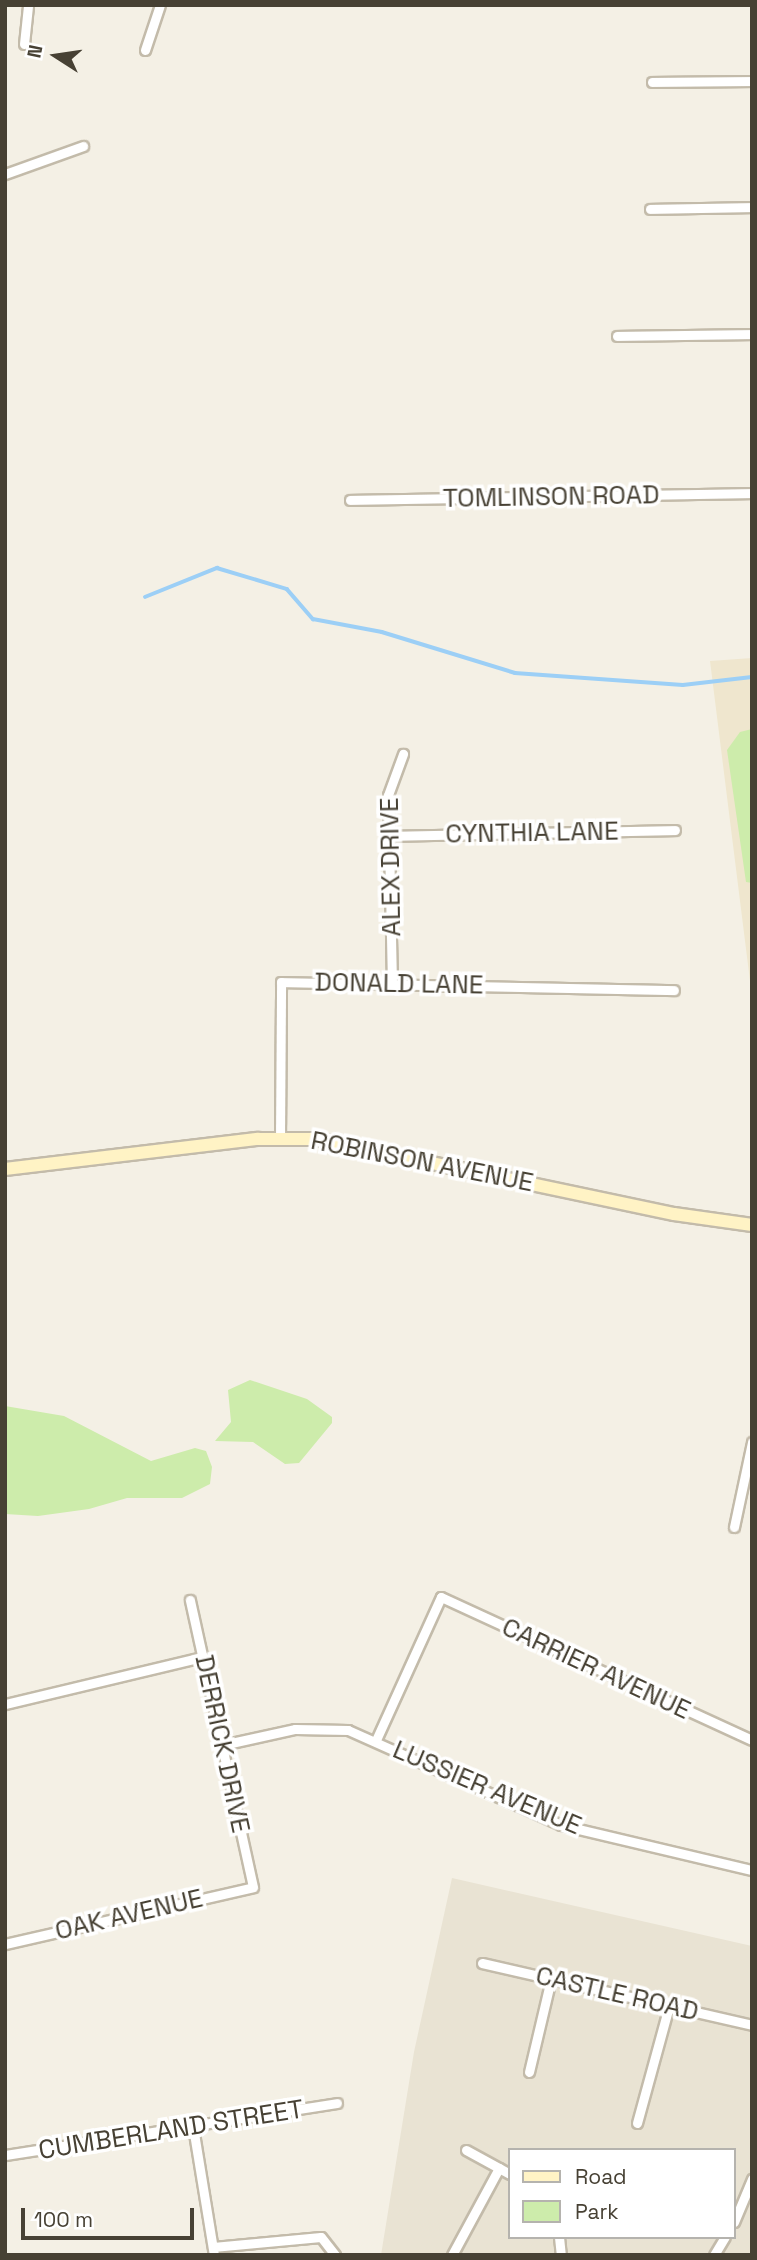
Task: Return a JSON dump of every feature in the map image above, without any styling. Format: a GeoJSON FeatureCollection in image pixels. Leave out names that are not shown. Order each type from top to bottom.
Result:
{"type":"FeatureCollection","features":[{"type":"Feature","properties":{"kind":"street"},"geometry":{"type":"LineString","coordinates":[[24,44],[28,5]]}},
{"type":"Feature","properties":{"kind":"street"},"geometry":{"type":"LineString","coordinates":[[145,50],[160,5]]}},
{"type":"Feature","properties":{"kind":"street"},"geometry":{"type":"LineString","coordinates":[[652,82],[752,80]]}},
{"type":"Feature","properties":{"kind":"street"},"geometry":{"type":"LineString","coordinates":[[5,174],[83,146]]}},
{"type":"Feature","properties":{"kind":"street"},"geometry":{"type":"LineString","coordinates":[[650,209],[752,207]]}},
{"type":"Feature","properties":{"kind":"street"},"geometry":{"type":"LineString","coordinates":[[617,336],[752,334]]}},
{"type":"Feature","properties":{"kind":"street","name":"TOMLINSON ROAD"},"geometry":{"type":"LineString","coordinates":[[350,500],[752,493]]}},
{"type":"Feature","properties":{"kind":"street","name":"ALEX DRIVE"},"geometry":{"type":"LineString","coordinates":[[392,984],[388,794],[403,754]]}},
{"type":"Feature","properties":{"kind":"street","name":"CYNTHIA LANE"},"geometry":{"type":"LineString","coordinates":[[389,836],[676,830]]}},
{"type":"Feature","properties":{"kind":"street","name":"DONALD LANE"},"geometry":{"type":"LineString","coordinates":[[280,1138],[281,982],[674,990]]}},
{"type":"Feature","properties":{"kind":"street","name":"ROBINSON AVENUE"},"geometry":{"type":"LineString","coordinates":[[5,1169],[280,1138],[360,1144],[674,1214],[752,1225]]}},
{"type":"Feature","properties":{"kind":"street"},"geometry":{"type":"LineString","coordinates":[[734,1527],[752,1442]]}},
{"type":"Feature","properties":{"kind":"street","name":"CARRIER AVENUE"},"geometry":{"type":"LineString","coordinates":[[376,1740],[441,1597],[752,1740]]}},
{"type":"Feature","properties":{"kind":"street","name":"DERRICK DRIVE"},"geometry":{"type":"LineString","coordinates":[[190,1600],[253,1887]]}},
{"type":"Feature","properties":{"kind":"street"},"geometry":{"type":"LineString","coordinates":[[5,1704],[203,1657]]}},
{"type":"Feature","properties":{"kind":"street","name":"LUSSIER AVENUE"},"geometry":{"type":"LineString","coordinates":[[222,1745],[322,1726],[376,1740],[561,1825],[752,1870]]}},
{"type":"Feature","properties":{"kind":"street","name":"OAK AVENUE"},"geometry":{"type":"LineString","coordinates":[[5,1944],[253,1887]]}},
{"type":"Feature","properties":{"kind":"street","name":"CASTLE ROAD"},"geometry":{"type":"LineString","coordinates":[[482,1963],[752,2025]]}},
{"type":"Feature","properties":{"kind":"street"},"geometry":{"type":"LineString","coordinates":[[529,2072],[551,1979]]}},
{"type":"Feature","properties":{"kind":"street"},"geometry":{"type":"LineString","coordinates":[[637,2123],[669,2006]]}},
{"type":"Feature","properties":{"kind":"street","name":"CUMBERLAND STREET"},"geometry":{"type":"LineString","coordinates":[[5,2155],[337,2104]]}},
{"type":"Feature","properties":{"kind":"street"},"geometry":{"type":"LineString","coordinates":[[193,2127],[214,2251],[327,2239],[335,2255]]}},
{"type":"Feature","properties":{"kind":"street"},"geometry":{"type":"LineString","coordinates":[[466,2150],[508,2173]]}},
{"type":"Feature","properties":{"kind":"street"},"geometry":{"type":"LineString","coordinates":[[452,2255],[499,2168]]}},
{"type":"Feature","properties":{"kind":"street"},"geometry":{"type":"LineString","coordinates":[[736,2217],[752,2179]]}},
{"type":"Feature","properties":{"kind":"street"},"geometry":{"type":"LineString","coordinates":[[714,2255],[724,2239]]}},
{"type":"Feature","properties":{"kind":"shaded area"},"geometry":{"type":"Polygon","coordinates":[[[752,658],[752,997],[710,661],[752,658]]]}},
{"type":"Feature","properties":{"kind":"shaded area"},"geometry":{"type":"Polygon","coordinates":[[[452,1878],[752,1946],[752,2255],[381,2255],[414,2052],[452,1878]]]}},
{"type":"Feature","properties":{"kind":"green space"},"geometry":{"type":"Polygon","coordinates":[[[752,729],[752,883],[746,882],[727,750],[740,732],[752,729]]]}},
{"type":"Feature","properties":{"kind":"green space"},"geometry":{"type":"Polygon","coordinates":[[[250,1380],[307,1399],[332,1417],[332,1423],[299,1463],[285,1464],[253,1442],[215,1441],[231,1422],[228,1390],[250,1380]]]}},
{"type":"Feature","properties":{"kind":"green space"},"geometry":{"type":"Polygon","coordinates":[[[5,1406],[64,1416],[151,1461],[195,1448],[206,1451],[212,1467],[210,1484],[182,1498],[127,1498],[89,1509],[38,1516],[5,1514],[5,1406]]]}},
{"type":"Feature","properties":{"kind":"waterway"},"geometry":{"type":"LineString","coordinates":[[145,597],[217,568],[287,589],[313,619],[382,632],[515,673],[683,685],[752,677]]}}]}
